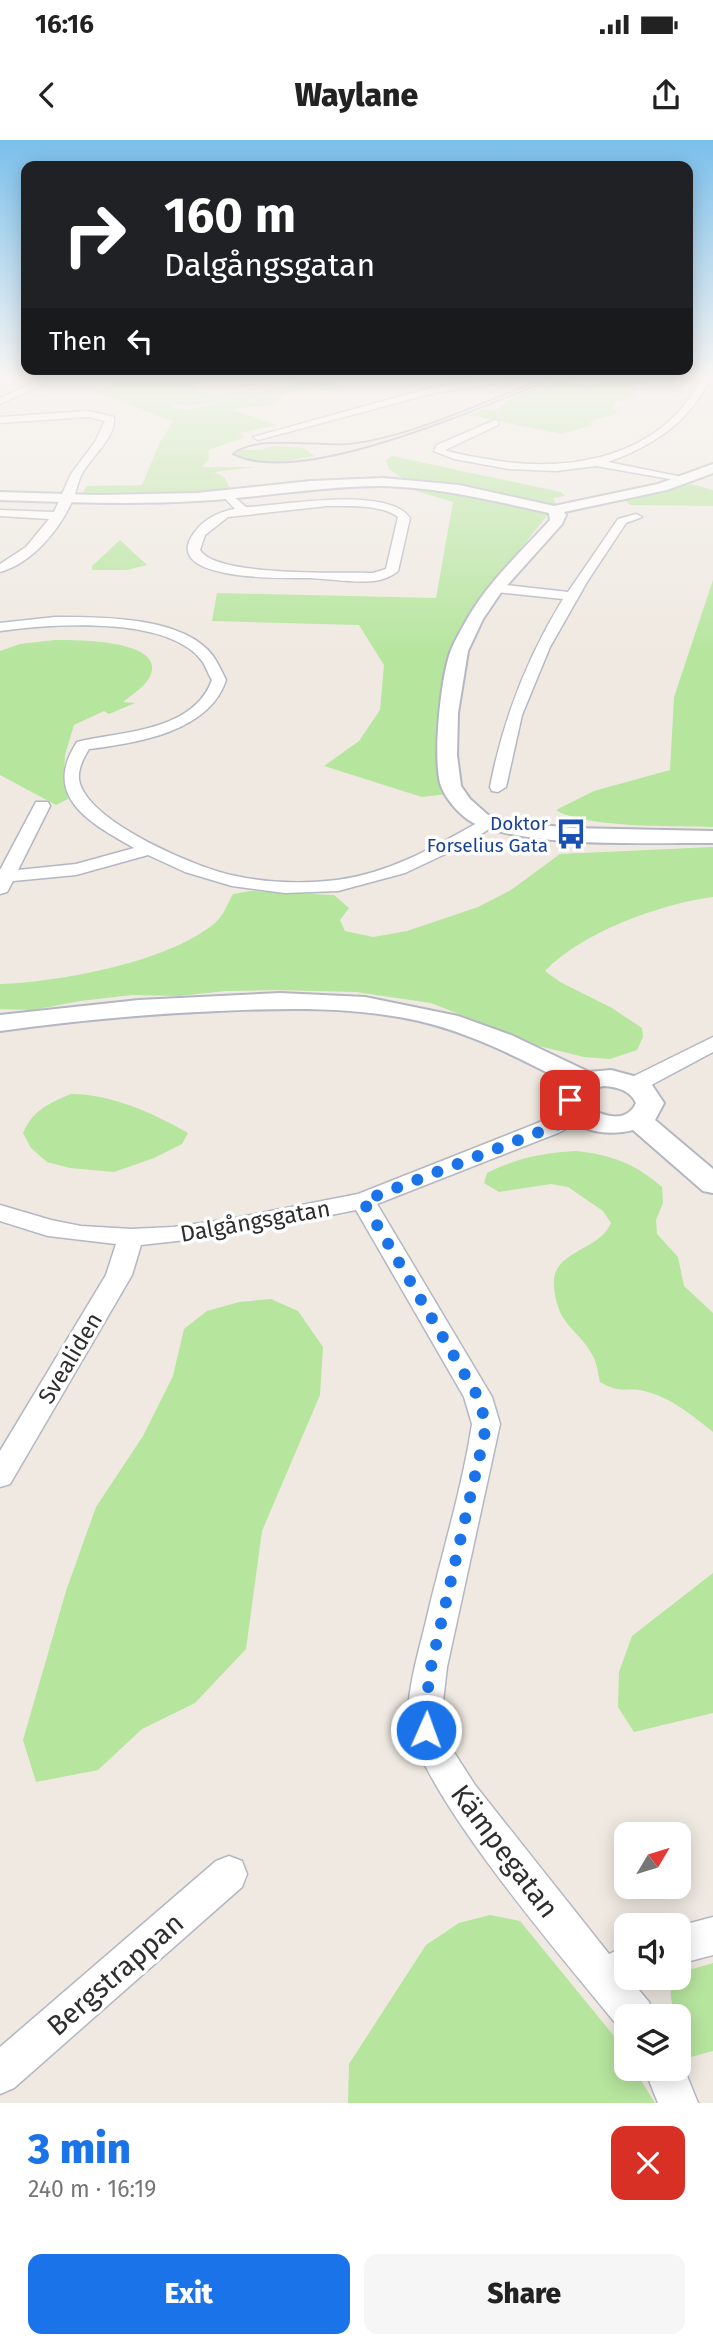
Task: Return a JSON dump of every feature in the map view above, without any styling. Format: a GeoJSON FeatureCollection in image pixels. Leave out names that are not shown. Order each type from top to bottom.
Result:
{"type":"FeatureCollection","features":[{"type":"Feature","properties":{"kind":"street"},"geometry":{"type":"LineString","coordinates":[[0,568],[21,560],[50,526],[68,499],[79,471]]}},
{"type":"Feature","properties":{"kind":"street"},"geometry":{"type":"LineString","coordinates":[[635,471],[683,480]]}},
{"type":"Feature","properties":{"kind":"street"},"geometry":{"type":"LineString","coordinates":[[0,496],[161,499],[334,483],[394,482],[460,489],[554,510],[649,490],[706,471]]}},
{"type":"Feature","properties":{"kind":"street"},"geometry":{"type":"LineString","coordinates":[[227,495],[243,511]]}},
{"type":"Feature","properties":{"kind":"street"},"geometry":{"type":"LineString","coordinates":[[334,500],[354,501],[395,510],[404,518],[392,571],[374,577],[239,572],[200,560],[193,541],[211,520],[223,514],[243,511],[334,500]]}},
{"type":"Feature","properties":{"kind":"street"},"geometry":{"type":"LineString","coordinates":[[554,510],[559,515],[558,521],[496,589],[475,619],[460,651],[452,680],[447,755],[449,780],[470,811],[490,823],[512,828],[570,834],[713,837]]}},
{"type":"Feature","properties":{"kind":"street"},"geometry":{"type":"LineString","coordinates":[[0,513],[55,516]]}},
{"type":"Feature","properties":{"kind":"street"},"geometry":{"type":"LineString","coordinates":[[498,787],[500,764],[530,677],[570,596],[622,522],[636,517]]}},
{"type":"Feature","properties":{"kind":"street"},"geometry":{"type":"LineString","coordinates":[[496,589],[570,596]]}},
{"type":"Feature","properties":{"kind":"street"},"geometry":{"type":"LineString","coordinates":[[0,627],[75,620],[123,624],[174,637],[198,649],[207,657],[219,680],[216,694],[206,704],[163,728],[106,743],[83,745],[71,769],[71,784],[79,801],[86,808],[188,869],[235,882],[282,887],[335,885],[396,872],[490,823]]}},
{"type":"Feature","properties":{"kind":"street"},"geometry":{"type":"LineString","coordinates":[[2,880],[42,806]]}},
{"type":"Feature","properties":{"kind":"street"},"geometry":{"type":"LineString","coordinates":[[2,880],[87,869],[150,848]]}},
{"type":"Feature","properties":{"kind":"street"},"geometry":{"type":"LineString","coordinates":[[0,1023],[122,1007],[260,1000],[348,1003],[448,1021],[505,1042],[585,1081]]}},
{"type":"Feature","properties":{"kind":"street"},"geometry":{"type":"LineString","coordinates":[[634,1085],[713,1043]]}},
{"type":"Feature","properties":{"kind":"street"},"geometry":{"type":"LineString","coordinates":[[615,1079],[634,1085],[642,1090],[650,1103],[645,1115],[638,1120],[607,1125],[578,1114],[570,1100],[576,1086],[585,1081],[615,1079]]}},
{"type":"Feature","properties":{"kind":"street","name":"Dalgångsgatan"},"geometry":{"type":"LineString","coordinates":[[0,1213],[81,1234],[131,1237],[230,1227],[363,1201],[550,1128],[578,1114]]}},
{"type":"Feature","properties":{"kind":"street"},"geometry":{"type":"LineString","coordinates":[[638,1120],[713,1184]]}},
{"type":"Feature","properties":{"kind":"street","name":"Kämpegatan"},"geometry":{"type":"LineString","coordinates":[[363,1201],[478,1397],[486,1424],[431,1667],[425,1710],[426,1730],[434,1751],[463,1797],[532,1889],[614,1969]]}},
{"type":"Feature","properties":{"kind":"street","name":"Svealiden"},"geometry":{"type":"LineString","coordinates":[[0,1476],[119,1275],[131,1237]]}},
{"type":"Feature","properties":{"kind":"street","name":"Bergstrappan"},"geometry":{"type":"LineString","coordinates":[[0,2074],[229,1874]]}},
{"type":"Feature","properties":{"kind":"street"},"geometry":{"type":"LineString","coordinates":[[691,1942],[713,1936]]}},
{"type":"Feature","properties":{"kind":"street"},"geometry":{"type":"LineString","coordinates":[[669,2081],[678,2103]]}},
{"type":"Feature","properties":{"kind":"green space"},"geometry":{"type":"Polygon","coordinates":[[[148,471],[226,471],[214,472],[224,477],[232,492],[82,497],[86,486],[142,485],[148,471]]]}},
{"type":"Feature","properties":{"kind":"green space"},"geometry":{"type":"Polygon","coordinates":[[[391,471],[461,471],[561,492],[565,496],[553,498],[556,504],[503,571],[449,663],[442,690],[436,755],[447,794],[422,797],[324,766],[359,741],[380,710],[384,665],[359,625],[212,621],[217,593],[436,598],[453,502],[407,488],[408,482],[391,471]]]}},
{"type":"Feature","properties":{"kind":"green space"},"geometry":{"type":"Polygon","coordinates":[[[692,484],[713,490],[713,506],[630,505],[625,500],[692,484]]]}},
{"type":"Feature","properties":{"kind":"green space"},"geometry":{"type":"Polygon","coordinates":[[[120,540],[147,565],[127,570],[92,570],[92,566],[120,540]]]}},
{"type":"Feature","properties":{"kind":"green space"},"geometry":{"type":"Polygon","coordinates":[[[713,580],[713,827],[608,823],[569,816],[556,810],[594,791],[670,770],[674,697],[713,580]]]}},
{"type":"Feature","properties":{"kind":"green space"},"geometry":{"type":"Polygon","coordinates":[[[54,640],[94,641],[127,647],[141,652],[150,660],[152,670],[145,684],[123,702],[135,703],[109,714],[104,711],[74,725],[65,755],[64,780],[68,799],[56,805],[0,775],[0,651],[20,644],[54,640]]]}},
{"type":"Feature","properties":{"kind":"green space"},"geometry":{"type":"Polygon","coordinates":[[[713,847],[713,897],[646,913],[600,932],[579,944],[545,971],[642,1028],[643,1037],[637,1050],[610,1059],[584,1057],[539,1046],[431,1003],[356,992],[276,990],[225,991],[179,996],[132,995],[33,1010],[0,1009],[0,984],[83,974],[143,959],[196,936],[216,922],[233,894],[250,891],[334,895],[349,908],[340,920],[345,931],[373,937],[407,931],[478,907],[511,890],[560,854],[713,847]]]}},
{"type":"Feature","properties":{"kind":"green space"},"geometry":{"type":"Polygon","coordinates":[[[71,1094],[101,1097],[131,1106],[188,1133],[182,1144],[154,1158],[114,1172],[70,1168],[47,1162],[31,1148],[23,1133],[31,1119],[42,1109],[71,1094]]]}},
{"type":"Feature","properties":{"kind":"green space"},"geometry":{"type":"Polygon","coordinates":[[[575,1151],[622,1162],[642,1172],[662,1187],[663,1203],[656,1220],[657,1234],[678,1257],[684,1286],[713,1313],[713,1432],[682,1409],[657,1395],[641,1390],[615,1388],[600,1382],[593,1356],[560,1311],[554,1287],[555,1275],[567,1258],[605,1233],[611,1223],[603,1211],[568,1187],[551,1184],[499,1192],[484,1183],[487,1173],[519,1160],[575,1151]]]}},
{"type":"Feature","properties":{"kind":"green space"},"geometry":{"type":"Polygon","coordinates":[[[271,1299],[298,1311],[323,1347],[320,1395],[262,1531],[246,1649],[195,1703],[142,1729],[98,1770],[36,1782],[23,1740],[66,1591],[96,1507],[143,1436],[173,1376],[184,1329],[207,1311],[239,1302],[271,1299]]]}},
{"type":"Feature","properties":{"kind":"green space"},"geometry":{"type":"Polygon","coordinates":[[[713,1573],[713,1713],[634,1732],[618,1707],[619,1672],[632,1636],[713,1573]]]}},
{"type":"Feature","properties":{"kind":"green space"},"geometry":{"type":"Polygon","coordinates":[[[490,1915],[520,1921],[614,2036],[614,2081],[641,2081],[655,2103],[348,2103],[349,2064],[426,1945],[459,1923],[490,1915]]]}},
{"type":"Feature","properties":{"kind":"green space"},"geometry":{"type":"Polygon","coordinates":[[[713,1963],[713,2051],[691,2057],[691,2004],[672,2004],[671,1990],[691,1990],[691,1969],[713,1963]]]}},
{"type":"Feature","properties":{"kind":"place","name":"Doktor Forselius Gata"},"geometry":{"type":"Point","coordinates":[571,834]}},
{"type":"Feature","properties":{"kind":"route"},"geometry":{"type":"LineString","coordinates":[[426,1730],[425,1710],[431,1667],[486,1424],[478,1397],[363,1201],[562,1123],[578,1114],[570,1100]]}}]}
